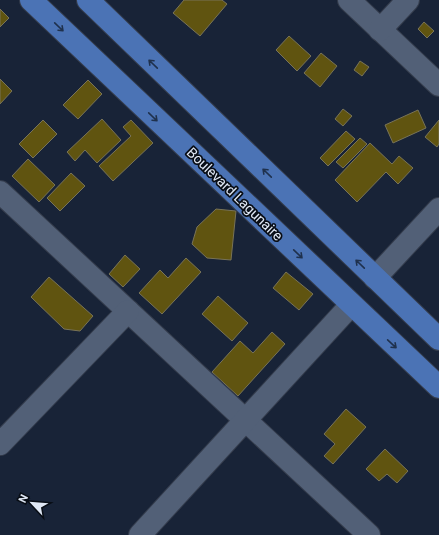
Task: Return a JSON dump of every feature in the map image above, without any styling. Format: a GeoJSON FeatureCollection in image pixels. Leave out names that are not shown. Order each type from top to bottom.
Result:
{"type":"FeatureCollection","features":[{"type":"Feature","properties":{"kind":"main road","name":"Boulevard Lagunaire"},"geometry":{"type":"LineString","coordinates":[[31,0],[439,388]]}},
{"type":"Feature","properties":{"kind":"main road"},"geometry":{"type":"LineString","coordinates":[[88,0],[439,339]]}},
{"type":"Feature","properties":{"kind":"street"},"geometry":{"type":"LineString","coordinates":[[349,0],[439,85]]}},
{"type":"Feature","properties":{"kind":"street"},"geometry":{"type":"LineString","coordinates":[[380,30],[408,0]]}},
{"type":"Feature","properties":{"kind":"street"},"geometry":{"type":"LineString","coordinates":[[2,199],[128,312],[369,535]]}},
{"type":"Feature","properties":{"kind":"street"},"geometry":{"type":"LineString","coordinates":[[375,278],[439,209]]}},
{"type":"Feature","properties":{"kind":"street"},"geometry":{"type":"LineString","coordinates":[[140,535],[351,305]]}},
{"type":"Feature","properties":{"kind":"street"},"geometry":{"type":"LineString","coordinates":[[0,444],[128,312]]}},
{"type":"Feature","properties":{"kind":"building"},"geometry":{"type":"Polygon","coordinates":[[[184,0],[222,0],[227,4],[200,36],[173,13],[184,0]]]}},
{"type":"Feature","properties":{"kind":"building"},"geometry":{"type":"Polygon","coordinates":[[[0,9],[9,18],[0,27],[0,9]]]}},
{"type":"Feature","properties":{"kind":"building"},"geometry":{"type":"Polygon","coordinates":[[[424,22],[434,31],[427,38],[418,29],[424,22]]]}},
{"type":"Feature","properties":{"kind":"building"},"geometry":{"type":"Polygon","coordinates":[[[289,36],[311,56],[297,71],[276,50],[289,36]]]}},
{"type":"Feature","properties":{"kind":"building"},"geometry":{"type":"Polygon","coordinates":[[[321,53],[337,66],[320,87],[304,73],[321,53]]]}},
{"type":"Feature","properties":{"kind":"building"},"geometry":{"type":"Polygon","coordinates":[[[360,61],[369,67],[362,76],[354,70],[360,61]]]}},
{"type":"Feature","properties":{"kind":"building"},"geometry":{"type":"Polygon","coordinates":[[[0,79],[12,91],[0,104],[0,79]]]}},
{"type":"Feature","properties":{"kind":"building"},"geometry":{"type":"Polygon","coordinates":[[[88,80],[102,94],[78,119],[63,105],[88,80]]]}},
{"type":"Feature","properties":{"kind":"building"},"geometry":{"type":"Polygon","coordinates":[[[343,109],[352,116],[343,126],[335,119],[343,109]]]}},
{"type":"Feature","properties":{"kind":"building"},"geometry":{"type":"Polygon","coordinates":[[[418,110],[426,128],[393,143],[385,125],[418,110]]]}},
{"type":"Feature","properties":{"kind":"building"},"geometry":{"type":"Polygon","coordinates":[[[102,119],[121,140],[97,163],[85,150],[75,161],[67,152],[102,119]]]}},
{"type":"Feature","properties":{"kind":"building"},"geometry":{"type":"Polygon","coordinates":[[[43,120],[57,134],[33,158],[19,144],[43,120]]]}},
{"type":"Feature","properties":{"kind":"building"},"geometry":{"type":"Polygon","coordinates":[[[131,120],[153,143],[113,181],[99,166],[131,136],[123,127],[131,120]]]}},
{"type":"Feature","properties":{"kind":"building"},"geometry":{"type":"Polygon","coordinates":[[[439,120],[439,144],[437,147],[425,137],[439,120]]]}},
{"type":"Feature","properties":{"kind":"building"},"geometry":{"type":"Polygon","coordinates":[[[346,131],[355,139],[328,166],[320,158],[346,131]]]}},
{"type":"Feature","properties":{"kind":"building"},"geometry":{"type":"Polygon","coordinates":[[[360,138],[367,144],[343,168],[336,162],[360,138]]]}},
{"type":"Feature","properties":{"kind":"building"},"geometry":{"type":"Polygon","coordinates":[[[370,143],[392,164],[399,156],[413,168],[398,184],[386,172],[357,202],[335,180],[370,143]]]}},
{"type":"Feature","properties":{"kind":"building"},"geometry":{"type":"Polygon","coordinates":[[[28,159],[55,185],[39,202],[12,176],[28,159]]]}},
{"type":"Feature","properties":{"kind":"building"},"geometry":{"type":"Polygon","coordinates":[[[71,173],[85,186],[60,211],[47,198],[71,173]]]}},
{"type":"Feature","properties":{"kind":"building"},"geometry":{"type":"Polygon","coordinates":[[[216,209],[236,211],[231,260],[207,258],[192,244],[197,227],[216,209]]]}},
{"type":"Feature","properties":{"kind":"building"},"geometry":{"type":"Polygon","coordinates":[[[125,255],[140,269],[123,287],[109,274],[125,255]]]}},
{"type":"Feature","properties":{"kind":"building"},"geometry":{"type":"Polygon","coordinates":[[[186,258],[201,272],[162,314],[139,293],[160,270],[168,278],[186,258]]]}},
{"type":"Feature","properties":{"kind":"building"},"geometry":{"type":"Polygon","coordinates":[[[286,272],[313,294],[299,310],[273,288],[286,272]]]}},
{"type":"Feature","properties":{"kind":"building"},"geometry":{"type":"Polygon","coordinates":[[[49,277],[93,316],[80,331],[64,329],[31,297],[49,277]]]}},
{"type":"Feature","properties":{"kind":"building"},"geometry":{"type":"Polygon","coordinates":[[[218,296],[248,323],[232,341],[202,314],[218,296]]]}},
{"type":"Feature","properties":{"kind":"building"},"geometry":{"type":"Polygon","coordinates":[[[272,332],[285,344],[238,396],[212,372],[240,341],[253,353],[272,332]]]}},
{"type":"Feature","properties":{"kind":"building"},"geometry":{"type":"Polygon","coordinates":[[[346,409],[366,427],[333,464],[324,456],[335,444],[324,434],[346,409]]]}},
{"type":"Feature","properties":{"kind":"building"},"geometry":{"type":"Polygon","coordinates":[[[385,449],[408,471],[397,483],[387,474],[379,481],[366,469],[385,449]]]}}]}
